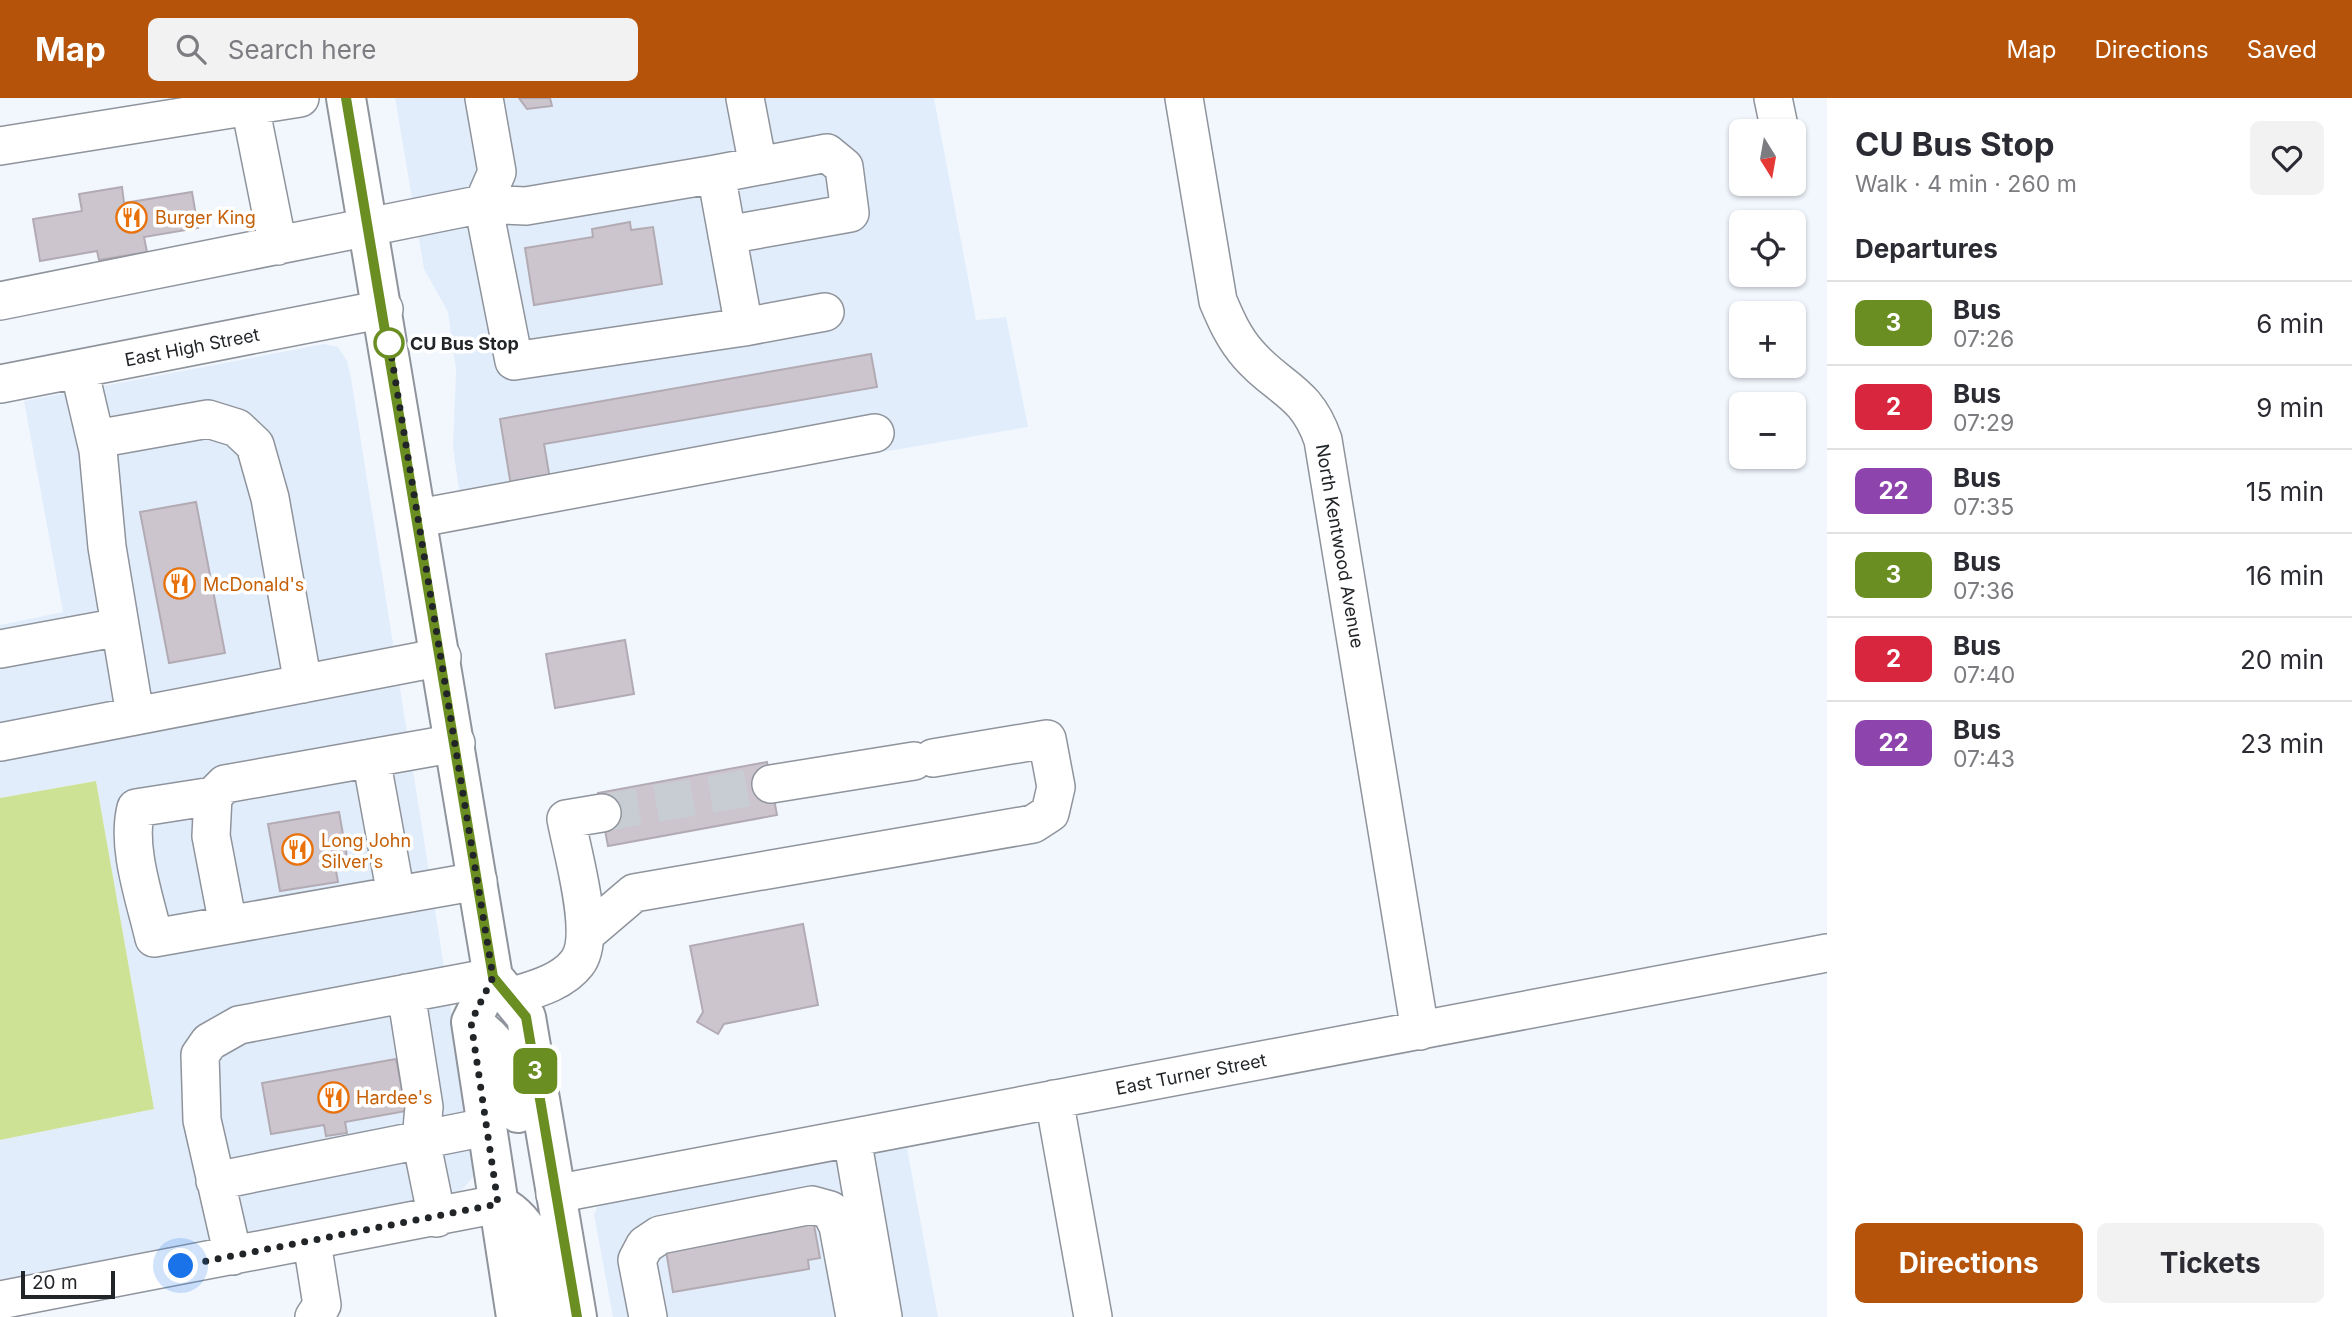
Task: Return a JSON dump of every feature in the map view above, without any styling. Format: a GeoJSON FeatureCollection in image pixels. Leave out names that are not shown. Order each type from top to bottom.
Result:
{"type":"FeatureCollection","features":[{"type":"Feature","properties":{"kind":"main road"},"geometry":{"type":"LineString","coordinates":[[346,98],[384,309],[478,881],[501,987],[526,1017],[577,1317]]}},
{"type":"Feature","properties":{"kind":"main road"},"geometry":{"type":"LineString","coordinates":[[501,987],[471,1022],[516,1317]]}},
{"type":"Feature","properties":{"kind":"main road"},"geometry":{"type":"LineString","coordinates":[[471,1022],[494,1039],[505,1057],[531,1173],[542,1186],[555,1194]]}},
{"type":"Feature","properties":{"kind":"main road"},"geometry":{"type":"LineString","coordinates":[[498,1204],[516,1213],[533,1238],[549,1317]]}},
{"type":"Feature","properties":{"kind":"street"},"geometry":{"type":"LineString","coordinates":[[0,146],[300,98]]}},
{"type":"Feature","properties":{"kind":"street"},"geometry":{"type":"LineString","coordinates":[[484,98],[497,172],[483,204],[514,361],[825,313]]}},
{"type":"Feature","properties":{"kind":"street"},"geometry":{"type":"LineString","coordinates":[[745,98],[758,166]]}},
{"type":"Feature","properties":{"kind":"street","name":"North Kentwood Avenue"},"geometry":{"type":"LineString","coordinates":[[1184,98],[1219,301],[1226,320],[1248,354],[1289,388],[1310,411],[1325,448],[1420,1031]]}},
{"type":"Feature","properties":{"kind":"street"},"geometry":{"type":"LineString","coordinates":[[1773,98],[1777,119]]}},
{"type":"Feature","properties":{"kind":"street"},"geometry":{"type":"LineString","coordinates":[[250,106],[278,246]]}},
{"type":"Feature","properties":{"kind":"street"},"geometry":{"type":"LineString","coordinates":[[5,300],[483,204],[526,206],[827,153],[844,167],[850,213],[727,235]]}},
{"type":"Feature","properties":{"kind":"street"},"geometry":{"type":"LineString","coordinates":[[716,174],[744,327]]}},
{"type":"Feature","properties":{"kind":"street","name":"East High Street"},"geometry":{"type":"LineString","coordinates":[[0,384],[384,309]]}},
{"type":"Feature","properties":{"kind":"street"},"geometry":{"type":"LineString","coordinates":[[79,369],[96,439],[107,547],[135,715]]}},
{"type":"Feature","properties":{"kind":"street"},"geometry":{"type":"LineString","coordinates":[[96,439],[208,419],[237,428],[255,445],[270,498],[303,684]]}},
{"type":"Feature","properties":{"kind":"street"},"geometry":{"type":"LineString","coordinates":[[419,518],[875,433]]}},
{"type":"Feature","properties":{"kind":"street"},"geometry":{"type":"LineString","coordinates":[[0,649],[120,627]]}},
{"type":"Feature","properties":{"kind":"street"},"geometry":{"type":"LineString","coordinates":[[0,742],[442,657]]}},
{"type":"Feature","properties":{"kind":"street"},"geometry":{"type":"LineString","coordinates":[[587,933],[634,892],[1033,824],[1051,813],[1056,787],[1047,739],[771,784]]}},
{"type":"Feature","properties":{"kind":"street"},"geometry":{"type":"LineString","coordinates":[[456,743],[225,784],[212,796],[136,808],[133,820],[137,862],[154,938],[478,881]]}},
{"type":"Feature","properties":{"kind":"street"},"geometry":{"type":"LineString","coordinates":[[371,758],[396,895]]}},
{"type":"Feature","properties":{"kind":"street"},"geometry":{"type":"LineString","coordinates":[[212,796],[211,836],[228,925]]}},
{"type":"Feature","properties":{"kind":"street"},"geometry":{"type":"LineString","coordinates":[[233,1256],[202,1120],[200,1055],[209,1042],[239,1025],[406,993],[547,985],[578,963],[587,933],[566,819],[602,813]]}},
{"type":"Feature","properties":{"kind":"street","name":"East Turner Street"},"geometry":{"type":"LineString","coordinates":[[555,1194],[1827,953]]}},
{"type":"Feature","properties":{"kind":"street"},"geometry":{"type":"LineString","coordinates":[[406,993],[424,1107],[421,1140],[437,1218]]}},
{"type":"Feature","properties":{"kind":"street"},"geometry":{"type":"LineString","coordinates":[[1054,1099],[1093,1317]]}},
{"type":"Feature","properties":{"kind":"street"},"geometry":{"type":"LineString","coordinates":[[215,1181],[486,1127]]}},
{"type":"Feature","properties":{"kind":"street"},"geometry":{"type":"LineString","coordinates":[[852,1138],[883,1317]]}},
{"type":"Feature","properties":{"kind":"street"},"geometry":{"type":"LineString","coordinates":[[0,1300],[437,1218],[498,1204]]}},
{"type":"Feature","properties":{"kind":"street"},"geometry":{"type":"LineString","coordinates":[[648,1317],[637,1260],[645,1245],[660,1235],[812,1205],[830,1210],[838,1226],[855,1317]]}},
{"type":"Feature","properties":{"kind":"street"},"geometry":{"type":"LineString","coordinates":[[312,1241],[322,1305],[314,1317]]}},
{"type":"Feature","properties":{"kind":"street"},"geometry":{"type":"LineString","coordinates":[[0,1310],[2,1317]]}},
{"type":"Feature","properties":{"kind":"shaded area"},"geometry":{"type":"Polygon","coordinates":[[[395,98],[934,98],[976,320],[1006,317],[1028,427],[464,524],[453,448],[456,370],[448,312],[424,269],[395,98]]]}},
{"type":"Feature","properties":{"kind":"shaded area"},"geometry":{"type":"Polygon","coordinates":[[[324,344],[338,347],[347,361],[351,378],[474,1156],[473,1177],[462,1190],[436,1200],[0,1285],[0,1140],[154,1109],[96,781],[0,798],[0,625],[63,612],[24,401],[324,344]]]}},
{"type":"Feature","properties":{"kind":"shaded area"},"geometry":{"type":"Polygon","coordinates":[[[907,1148],[938,1317],[613,1317],[594,1215],[598,1205],[907,1148]]]}},
{"type":"Feature","properties":{"kind":"green space"},"geometry":{"type":"Polygon","coordinates":[[[96,781],[154,1109],[0,1140],[0,798],[96,781]]]}},
{"type":"Feature","properties":{"kind":"building"},"geometry":{"type":"Polygon","coordinates":[[[519,98],[550,98],[552,106],[527,109],[519,98]]]}},
{"type":"Feature","properties":{"kind":"building"},"geometry":{"type":"Polygon","coordinates":[[[122,187],[124,203],[192,192],[198,228],[144,237],[147,252],[99,260],[97,251],[40,261],[33,219],[82,211],[79,194],[122,187]]]}},
{"type":"Feature","properties":{"kind":"building"},"geometry":{"type":"Polygon","coordinates":[[[630,222],[631,230],[653,227],[662,284],[534,305],[525,248],[593,237],[592,229],[630,222]]]}},
{"type":"Feature","properties":{"kind":"building"},"geometry":{"type":"Polygon","coordinates":[[[871,354],[877,387],[544,444],[551,485],[512,492],[500,419],[871,354]]]}},
{"type":"Feature","properties":{"kind":"building"},"geometry":{"type":"Polygon","coordinates":[[[196,502],[225,653],[169,663],[140,512],[196,502]]]}},
{"type":"Feature","properties":{"kind":"building"},"geometry":{"type":"Polygon","coordinates":[[[625,640],[634,694],[555,708],[546,654],[625,640]]]}},
{"type":"Feature","properties":{"kind":"building"},"geometry":{"type":"Polygon","coordinates":[[[767,762],[777,815],[608,846],[598,793],[767,762]]]}},
{"type":"Feature","properties":{"kind":"building"},"geometry":{"type":"Polygon","coordinates":[[[339,812],[347,857],[334,859],[338,882],[280,891],[268,824],[339,812]]]}},
{"type":"Feature","properties":{"kind":"building"},"geometry":{"type":"Polygon","coordinates":[[[803,924],[818,1005],[724,1024],[718,1034],[697,1022],[703,1012],[690,946],[803,924]]]}},
{"type":"Feature","properties":{"kind":"building"},"geometry":{"type":"Polygon","coordinates":[[[396,1059],[406,1111],[345,1122],[347,1133],[326,1136],[324,1125],[271,1134],[262,1083],[396,1059]]]}},
{"type":"Feature","properties":{"kind":"building"},"geometry":{"type":"Polygon","coordinates":[[[812,1214],[820,1258],[808,1260],[809,1269],[673,1292],[664,1239],[812,1214]]]}},
{"type":"Feature","properties":{"kind":"tunnel"},"geometry":{"type":"LineString","coordinates":[[602,813],[771,784]]}},
{"type":"Feature","properties":{"kind":"bus line","name":"3"},"geometry":{"type":"LineString","coordinates":[[346,98],[419,518],[493,977],[526,1017],[577,1317]]}},
{"type":"Feature","properties":{"kind":"place","name":"Burger King"},"geometry":{"type":"Point","coordinates":[132,217]}},
{"type":"Feature","properties":{"kind":"place","name":"CU Bus Stop"},"geometry":{"type":"Point","coordinates":[389,343]}},
{"type":"Feature","properties":{"kind":"place","name":"McDonald's"},"geometry":{"type":"Point","coordinates":[180,584]}},
{"type":"Feature","properties":{"kind":"place","name":"Long John Silver's"},"geometry":{"type":"Point","coordinates":[298,850]}},
{"type":"Feature","properties":{"kind":"place","name":"Hardee's"},"geometry":{"type":"Point","coordinates":[333,1097]}},
{"type":"Feature","properties":{"kind":"route"},"geometry":{"type":"LineString","coordinates":[[181,1266],[498,1204],[471,1022],[493,977],[388,335],[389,343]]}}]}
